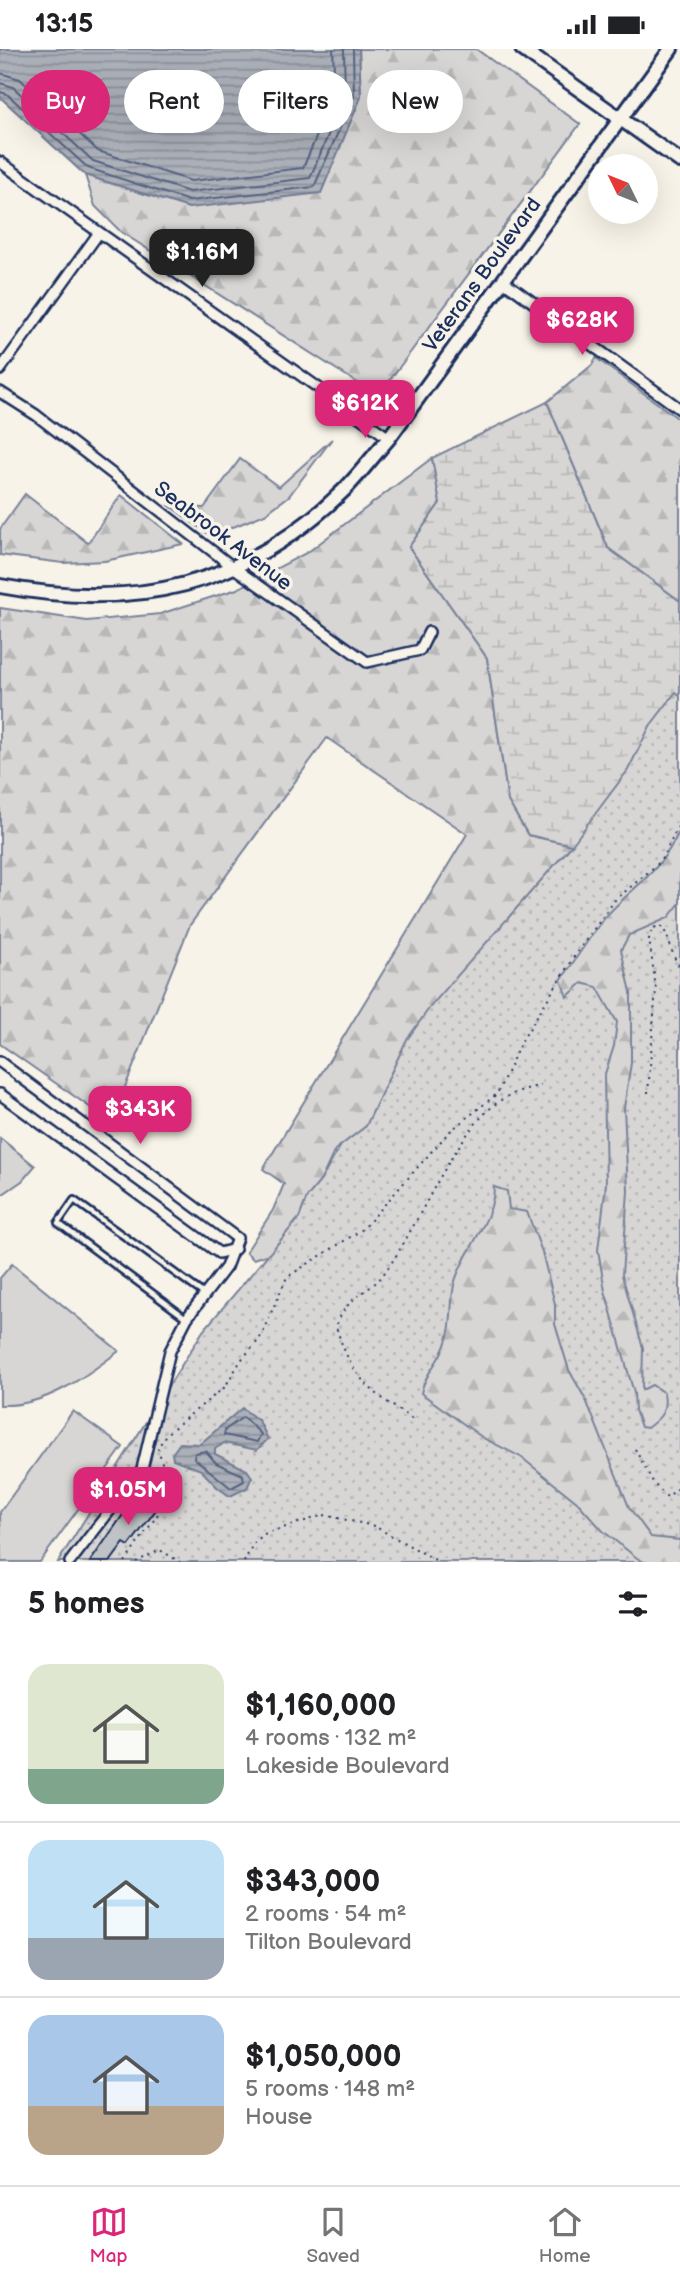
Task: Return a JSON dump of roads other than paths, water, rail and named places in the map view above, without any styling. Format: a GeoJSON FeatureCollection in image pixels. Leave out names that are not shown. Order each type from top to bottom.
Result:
{"type":"FeatureCollection","features":[{"type":"Feature","properties":{"kind":"main road"},"geometry":{"type":"LineString","coordinates":[[522,49],[680,161]]}},
{"type":"Feature","properties":{"kind":"main road","name":"Veterans Boulevard"},"geometry":{"type":"LineString","coordinates":[[0,586],[66,595],[119,597],[166,589],[233,567],[294,532],[344,490],[389,437],[671,49]]}},
{"type":"Feature","properties":{"kind":"street"},"geometry":{"type":"LineString","coordinates":[[0,162],[98,234],[389,437]]}},
{"type":"Feature","properties":{"kind":"street"},"geometry":{"type":"LineString","coordinates":[[0,370],[98,234]]}},
{"type":"Feature","properties":{"kind":"street"},"geometry":{"type":"LineString","coordinates":[[502,280],[680,409]]}},
{"type":"Feature","properties":{"kind":"street","name":"Seabrook Avenue"},"geometry":{"type":"LineString","coordinates":[[0,392],[36,415],[233,567],[367,662],[420,650],[429,632]]}},
{"type":"Feature","properties":{"kind":"street"},"geometry":{"type":"LineString","coordinates":[[0,1062],[237,1238],[235,1249],[187,1318],[170,1351],[142,1469],[70,1562]]}},
{"type":"Feature","properties":{"kind":"street"},"geometry":{"type":"LineString","coordinates":[[0,1094],[219,1253],[235,1249]]}},
{"type":"Feature","properties":{"kind":"lane"},"geometry":{"type":"LineString","coordinates":[[187,1318],[58,1223],[74,1200],[205,1294]]}},
{"type":"Feature","properties":{"kind":"water"},"geometry":{"type":"Polygon","coordinates":[[[0,49],[359,49],[361,97],[353,116],[353,70],[238,70],[238,133],[346,133],[321,193],[189,208],[85,175],[39,133],[110,133],[110,70],[21,70],[21,116],[0,97],[0,49]]]}},
{"type":"Feature","properties":{"kind":"water"},"geometry":{"type":"Polygon","coordinates":[[[242,1408],[259,1421],[268,1439],[257,1450],[224,1443],[215,1449],[215,1454],[247,1470],[252,1477],[247,1488],[230,1496],[201,1470],[173,1459],[172,1454],[180,1443],[200,1444],[242,1408]]]}}]}
